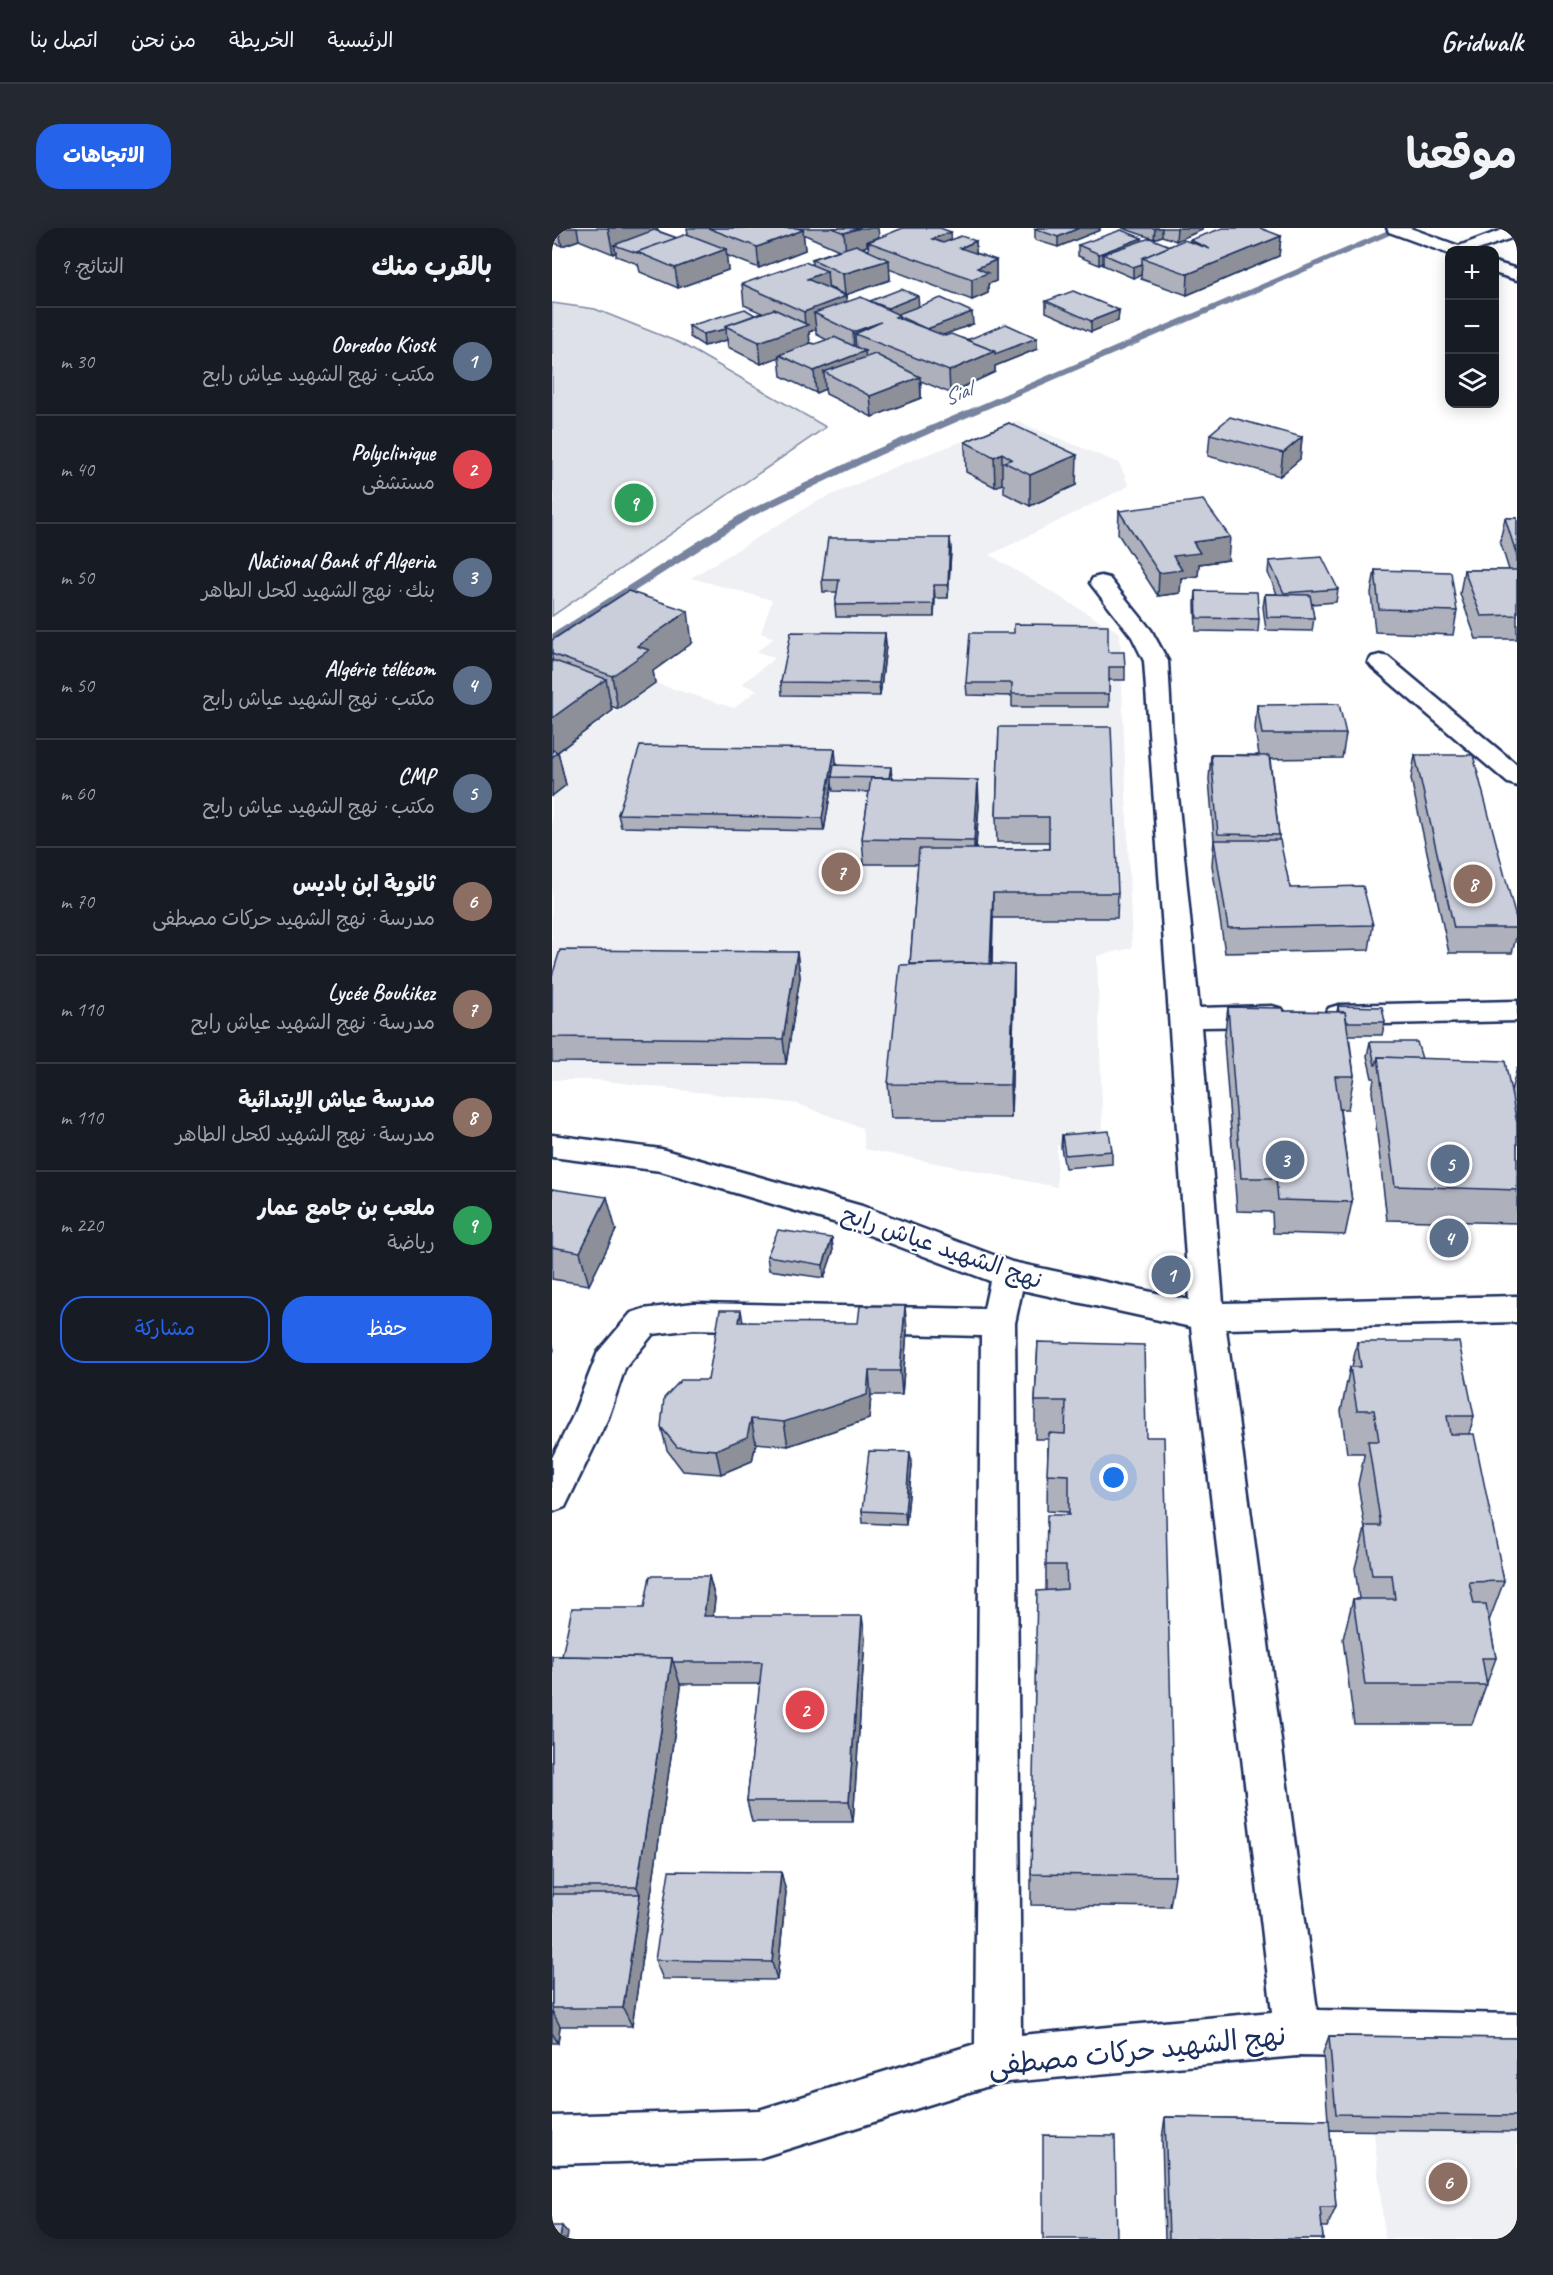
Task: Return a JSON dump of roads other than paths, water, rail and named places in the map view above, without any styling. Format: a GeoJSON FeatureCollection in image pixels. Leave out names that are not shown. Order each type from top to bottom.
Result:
{"type":"FeatureCollection","features":[{"type":"Feature","properties":{"kind":"street"},"geometry":{"type":"LineString","coordinates":[[1395,228],[1445,248]]}},
{"type":"Feature","properties":{"kind":"street"},"geometry":{"type":"LineString","coordinates":[[1475,246],[1517,230]]}},
{"type":"Feature","properties":{"kind":"street"},"geometry":{"type":"LineString","coordinates":[[1499,269],[1517,276]]}},
{"type":"Feature","properties":{"kind":"street"},"geometry":{"type":"LineString","coordinates":[[1101,583],[1143,635],[1156,661],[1207,1317],[1298,2033]]}},
{"type":"Feature","properties":{"kind":"street"},"geometry":{"type":"LineString","coordinates":[[1380,662],[1517,778]]}},
{"type":"Feature","properties":{"kind":"street"},"geometry":{"type":"LineString","coordinates":[[1185,1018],[1517,1011]]}},
{"type":"Feature","properties":{"kind":"street","name":"نهج الشهيد عياش رابح"},"geometry":{"type":"LineString","coordinates":[[552,1146],[661,1160],[850,1215],[1008,1274],[1207,1317],[1247,1314],[1517,1309]]}},
{"type":"Feature","properties":{"kind":"street"},"geometry":{"type":"LineString","coordinates":[[998,2060],[998,1323],[1008,1274]]}},
{"type":"Feature","properties":{"kind":"street"},"geometry":{"type":"LineString","coordinates":[[552,1496],[590,1418],[610,1362],[643,1322],[694,1316],[998,1323]]}},
{"type":"Feature","properties":{"kind":"street","name":"نهج الشهيد حركات مصطفى"},"geometry":{"type":"LineString","coordinates":[[552,2140],[759,2134],[998,2060],[1298,2033],[1517,2037]]}},
{"type":"Feature","properties":{"kind":"waterway","name":"Sial"},"geometry":{"type":"LineString","coordinates":[[552,640],[747,515],[876,453],[1401,228]]}},
{"type":"Feature","properties":{"kind":"place","name":"ملعب بن جامع عمار"},"geometry":{"type":"Point","coordinates":[634,503]}},
{"type":"Feature","properties":{"kind":"place","name":"Lycée Boukikez"},"geometry":{"type":"Point","coordinates":[841,872]}},
{"type":"Feature","properties":{"kind":"place","name":"مدرسة عياش الإبتدائية"},"geometry":{"type":"Point","coordinates":[1473,884]}},
{"type":"Feature","properties":{"kind":"place","name":"National Bank of Algeria"},"geometry":{"type":"Point","coordinates":[1285,1160]}},
{"type":"Feature","properties":{"kind":"place","name":"CMP"},"geometry":{"type":"Point","coordinates":[1450,1164]}},
{"type":"Feature","properties":{"kind":"place","name":"Algérie télécom"},"geometry":{"type":"Point","coordinates":[1449,1238]}},
{"type":"Feature","properties":{"kind":"place","name":"Ooredoo Kiosk"},"geometry":{"type":"Point","coordinates":[1171,1275]}},
{"type":"Feature","properties":{"kind":"place","name":"Polyclinique"},"geometry":{"type":"Point","coordinates":[805,1710]}},
{"type":"Feature","properties":{"kind":"place","name":"ثانوية ابن باديس"},"geometry":{"type":"Point","coordinates":[1448,2182]}}]}
